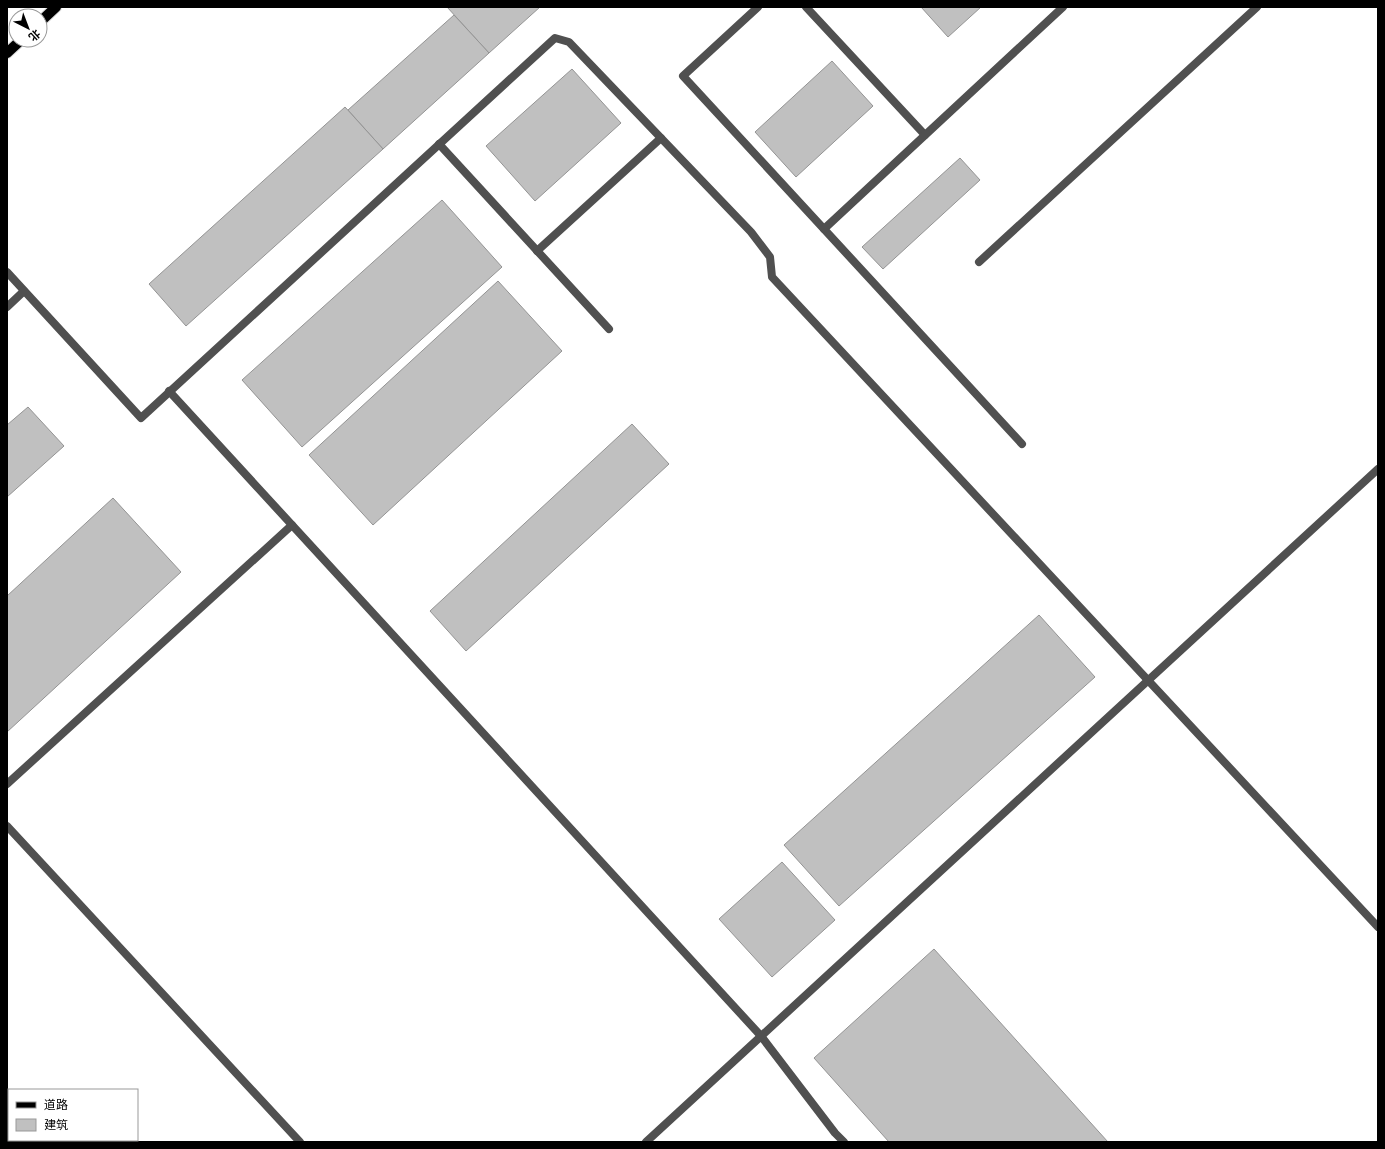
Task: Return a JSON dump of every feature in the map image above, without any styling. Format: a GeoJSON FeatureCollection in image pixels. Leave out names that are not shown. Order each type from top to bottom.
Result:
{"type":"FeatureCollection","features":[{"type":"Feature","properties":{"kind":"main road"},"geometry":{"type":"LineString","coordinates":[[48,14],[56,7]]}},
{"type":"Feature","properties":{"kind":"lane"},"geometry":{"type":"LineString","coordinates":[[758,7],[683,76],[1022,444]]}},
{"type":"Feature","properties":{"kind":"lane"},"geometry":{"type":"LineString","coordinates":[[806,7],[925,135]]}},
{"type":"Feature","properties":{"kind":"lane"},"geometry":{"type":"LineString","coordinates":[[824,229],[1063,7]]}},
{"type":"Feature","properties":{"kind":"lane"},"geometry":{"type":"LineString","coordinates":[[979,262],[1256,7]]}},
{"type":"Feature","properties":{"kind":"lane"},"geometry":{"type":"LineString","coordinates":[[7,272],[141,418],[555,38],[569,42],[751,232],[770,257],[772,277],[1378,927]]}},
{"type":"Feature","properties":{"kind":"lane"},"geometry":{"type":"LineString","coordinates":[[537,251],[661,138]]}},
{"type":"Feature","properties":{"kind":"lane"},"geometry":{"type":"LineString","coordinates":[[439,144],[610,329]]}},
{"type":"Feature","properties":{"kind":"lane"},"geometry":{"type":"LineString","coordinates":[[7,307],[24,291]]}},
{"type":"Feature","properties":{"kind":"lane"},"geometry":{"type":"LineString","coordinates":[[169,391],[761,1036],[844,1142]]}},
{"type":"Feature","properties":{"kind":"lane"},"geometry":{"type":"LineString","coordinates":[[646,1142],[1378,469]]}},
{"type":"Feature","properties":{"kind":"lane"},"geometry":{"type":"LineString","coordinates":[[7,784],[292,525]]}},
{"type":"Feature","properties":{"kind":"lane"},"geometry":{"type":"LineString","coordinates":[[7,826],[300,1142]]}},
{"type":"Feature","properties":{"kind":"building"},"geometry":{"type":"Polygon","coordinates":[[[447,7],[540,7],[489,53],[447,7]]]}},
{"type":"Feature","properties":{"kind":"building"},"geometry":{"type":"Polygon","coordinates":[[[921,7],[981,7],[948,37],[921,7]]]}},
{"type":"Feature","properties":{"kind":"building"},"geometry":{"type":"Polygon","coordinates":[[[454,15],[489,53],[383,149],[348,110],[454,15]]]}},
{"type":"Feature","properties":{"kind":"building"},"geometry":{"type":"Polygon","coordinates":[[[832,61],[873,106],[796,177],[755,132],[832,61]]]}},
{"type":"Feature","properties":{"kind":"building"},"geometry":{"type":"Polygon","coordinates":[[[572,69],[621,123],[535,201],[486,146],[572,69]]]}},
{"type":"Feature","properties":{"kind":"building"},"geometry":{"type":"Polygon","coordinates":[[[345,107],[383,149],[186,326],[149,284],[345,107]]]}},
{"type":"Feature","properties":{"kind":"building"},"geometry":{"type":"Polygon","coordinates":[[[960,158],[980,180],[883,269],[862,247],[960,158]]]}},
{"type":"Feature","properties":{"kind":"building"},"geometry":{"type":"Polygon","coordinates":[[[442,200],[502,267],[302,447],[242,380],[442,200]]]}},
{"type":"Feature","properties":{"kind":"building"},"geometry":{"type":"Polygon","coordinates":[[[498,281],[562,351],[373,525],[309,455],[498,281]]]}},
{"type":"Feature","properties":{"kind":"building"},"geometry":{"type":"Polygon","coordinates":[[[28,407],[64,446],[7,497],[7,425],[28,407]]]}},
{"type":"Feature","properties":{"kind":"building"},"geometry":{"type":"Polygon","coordinates":[[[632,424],[669,464],[466,651],[430,611],[632,424]]]}},
{"type":"Feature","properties":{"kind":"building"},"geometry":{"type":"Polygon","coordinates":[[[113,498],[181,572],[7,732],[7,596],[113,498]]]}},
{"type":"Feature","properties":{"kind":"building"},"geometry":{"type":"Polygon","coordinates":[[[1039,615],[1095,677],[839,906],[784,845],[1039,615]]]}},
{"type":"Feature","properties":{"kind":"building"},"geometry":{"type":"Polygon","coordinates":[[[782,862],[835,920],[772,977],[719,919],[782,862]]]}},
{"type":"Feature","properties":{"kind":"building"},"geometry":{"type":"Polygon","coordinates":[[[934,949],[1108,1142],[889,1142],[814,1058],[934,949]]]}}]}
